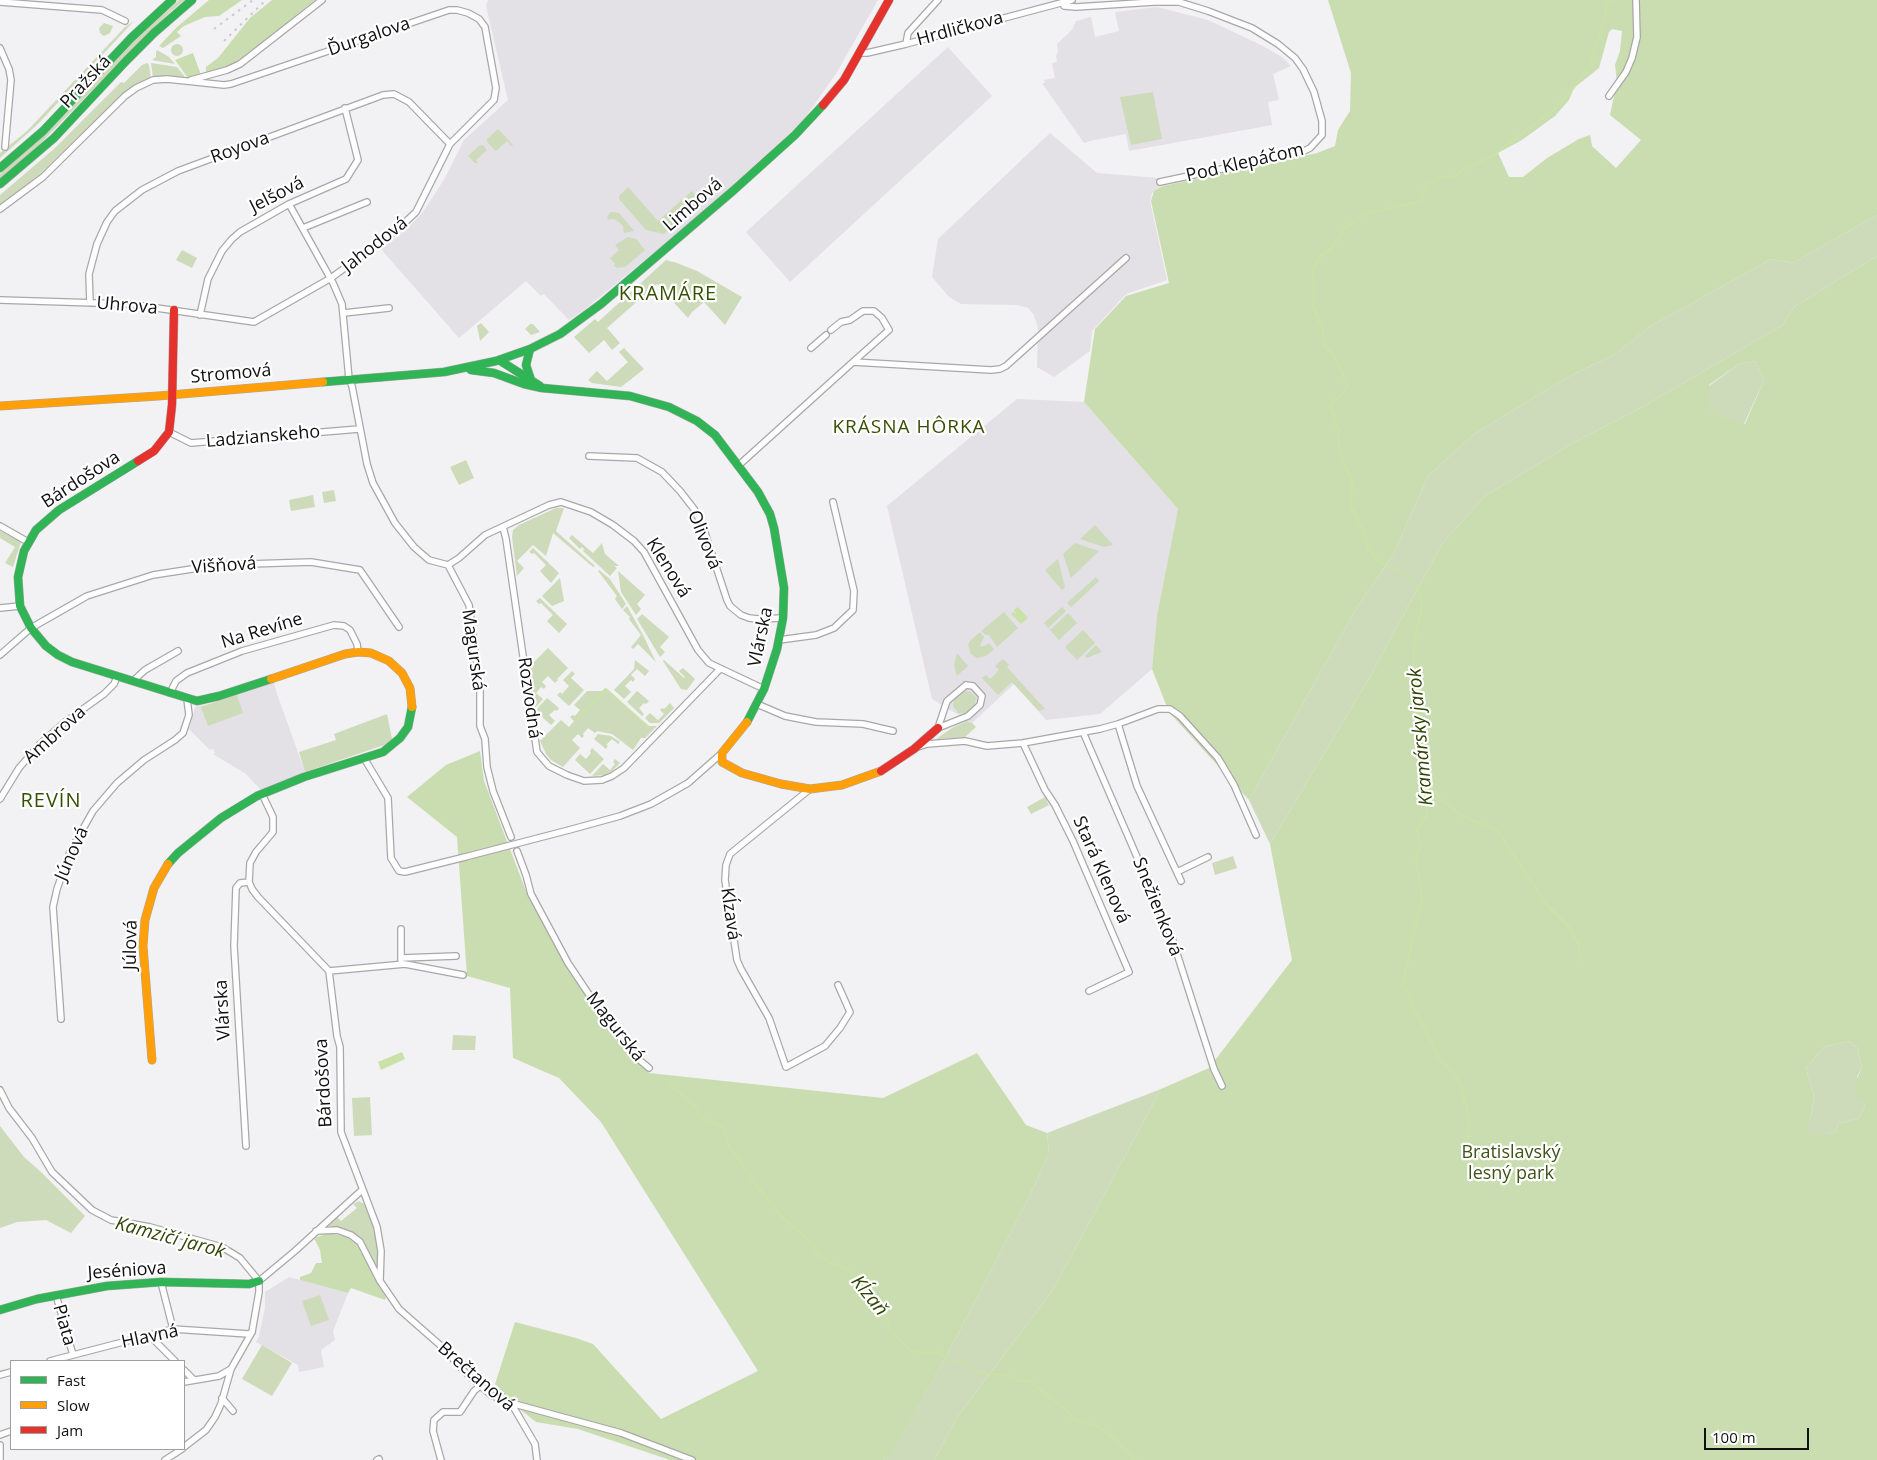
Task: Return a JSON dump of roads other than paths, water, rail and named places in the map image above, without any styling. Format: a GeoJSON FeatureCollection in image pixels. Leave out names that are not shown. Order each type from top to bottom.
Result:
{"type":"FeatureCollection","features":[{"type":"Feature","properties":{"kind":"street","name":"Pražská"},"geometry":{"type":"LineString","coordinates":[[0,168],[43,131],[131,38],[172,0]]}},
{"type":"Feature","properties":{"kind":"street","name":"Pražská"},"geometry":{"type":"LineString","coordinates":[[0,184],[54,138],[127,60],[154,33],[192,0]]}},
{"type":"Feature","properties":{"kind":"street"},"geometry":{"type":"LineString","coordinates":[[189,80],[227,70],[240,64],[322,0]]}},
{"type":"Feature","properties":{"kind":"street","name":"Limbová"},"geometry":{"type":"LineString","coordinates":[[464,369],[499,360],[530,349],[560,334],[591,312],[766,161],[826,102],[844,80],[889,0]]}},
{"type":"Feature","properties":{"kind":"street"},"geometry":{"type":"LineString","coordinates":[[906,44],[908,33],[938,0]]}},
{"type":"Feature","properties":{"kind":"street","name":"Hrdličkova"},"geometry":{"type":"LineString","coordinates":[[860,53],[906,44],[1072,0]]}},
{"type":"Feature","properties":{"kind":"street"},"geometry":{"type":"LineString","coordinates":[[1609,96],[1626,72],[1632,58],[1637,37],[1636,0]]}},
{"type":"Feature","properties":{"kind":"street"},"geometry":{"type":"LineString","coordinates":[[0,2],[102,10],[125,21]]}},
{"type":"Feature","properties":{"kind":"street","name":"Pod Klepáčom"},"geometry":{"type":"LineString","coordinates":[[1063,2],[1064,6],[1076,7],[1178,2],[1252,28],[1278,44],[1295,58],[1303,69],[1314,92],[1322,121],[1322,135],[1310,148],[1294,154],[1160,182]]}},
{"type":"Feature","properties":{"kind":"street","name":"Ďurgalova"},"geometry":{"type":"LineString","coordinates":[[189,80],[224,85],[238,83],[427,17],[453,10],[471,14],[484,25],[496,88]]}},
{"type":"Feature","properties":{"kind":"street"},"geometry":{"type":"LineString","coordinates":[[0,48],[9,69],[11,80],[5,147]]}},
{"type":"Feature","properties":{"kind":"street","name":"Pražská"},"geometry":{"type":"LineString","coordinates":[[0,209],[43,177],[131,91],[153,80],[189,80]]}},
{"type":"Feature","properties":{"kind":"street","name":"Jahodová"},"geometry":{"type":"LineString","coordinates":[[254,322],[331,278],[398,229],[416,212],[450,144],[494,100],[496,88]]}},
{"type":"Feature","properties":{"kind":"street","name":"Royova"},"geometry":{"type":"LineString","coordinates":[[90,303],[89,274],[107,222],[115,211],[142,190],[178,171],[383,95],[394,94],[409,102],[450,144]]}},
{"type":"Feature","properties":{"kind":"street","name":"Jelšová"},"geometry":{"type":"LineString","coordinates":[[200,315],[208,279],[222,251],[240,232],[289,204],[346,179],[358,160],[345,108]]}},
{"type":"Feature","properties":{"kind":"street"},"geometry":{"type":"LineString","coordinates":[[303,228],[367,202]]}},
{"type":"Feature","properties":{"kind":"street"},"geometry":{"type":"LineString","coordinates":[[289,204],[331,278],[344,313],[349,379],[367,464],[373,483],[395,523],[424,557],[448,565]]}},
{"type":"Feature","properties":{"kind":"street"},"geometry":{"type":"LineString","coordinates":[[853,362],[1000,370],[1126,258]]}},
{"type":"Feature","properties":{"kind":"street","name":"Uhrova"},"geometry":{"type":"LineString","coordinates":[[0,300],[131,305],[254,322]]}},
{"type":"Feature","properties":{"kind":"street"},"geometry":{"type":"LineString","coordinates":[[344,313],[389,308]]}},
{"type":"Feature","properties":{"kind":"street"},"geometry":{"type":"LineString","coordinates":[[169,432],[174,310]]}},
{"type":"Feature","properties":{"kind":"street"},"geometry":{"type":"LineString","coordinates":[[739,465],[889,330],[882,318],[874,311],[864,311],[850,320],[841,322],[811,348]]}},
{"type":"Feature","properties":{"kind":"street"},"geometry":{"type":"LineString","coordinates":[[530,349],[526,365],[531,380]]}},
{"type":"Feature","properties":{"kind":"street"},"geometry":{"type":"LineString","coordinates":[[499,360],[542,388]]}},
{"type":"Feature","properties":{"kind":"street","name":"Stromová"},"geometry":{"type":"LineString","coordinates":[[0,406],[414,375],[464,369]]}},
{"type":"Feature","properties":{"kind":"street","name":"Vlárska"},"geometry":{"type":"LineString","coordinates":[[364,758],[388,798],[390,858],[399,871],[405,872],[620,816],[651,804],[688,783],[722,753],[747,722],[757,704],[764,689],[779,640],[783,618],[784,588],[772,522],[765,503],[739,465],[720,440],[709,430],[685,414],[630,396],[542,388],[524,384],[494,373],[464,369]]}},
{"type":"Feature","properties":{"kind":"street","name":"Ladzianskeho"},"geometry":{"type":"LineString","coordinates":[[169,432],[191,443],[360,429]]}},
{"type":"Feature","properties":{"kind":"street","name":"Bárdošova"},"geometry":{"type":"LineString","coordinates":[[169,432],[154,451],[50,517],[36,530],[28,542],[18,577],[20,606],[31,628],[46,646],[58,655],[72,662],[187,699]]}},
{"type":"Feature","properties":{"kind":"street","name":"Olivová"},"geometry":{"type":"LineString","coordinates":[[589,456],[637,458],[662,472],[694,509],[704,530],[730,606],[741,615],[749,618],[783,618]]}},
{"type":"Feature","properties":{"kind":"street","name":"Klenová"},"geometry":{"type":"LineString","coordinates":[[448,565],[485,535],[525,515],[561,502],[591,512],[634,541],[644,552],[698,650],[709,663],[764,689]]}},
{"type":"Feature","properties":{"kind":"street"},"geometry":{"type":"LineString","coordinates":[[779,640],[816,636],[834,628],[853,610],[854,590],[833,502]]}},
{"type":"Feature","properties":{"kind":"street"},"geometry":{"type":"LineString","coordinates":[[0,526],[28,542]]}},
{"type":"Feature","properties":{"kind":"street","name":"Rozvodná"},"geometry":{"type":"LineString","coordinates":[[503,527],[537,752],[550,766],[568,776],[584,781],[602,780],[612,776],[624,768],[720,669]]}},
{"type":"Feature","properties":{"kind":"street","name":"Višňová"},"geometry":{"type":"LineString","coordinates":[[0,656],[31,628],[87,596],[153,575],[218,565],[311,562],[360,570],[399,627]]}},
{"type":"Feature","properties":{"kind":"street","name":"Magurská"},"geometry":{"type":"LineString","coordinates":[[448,565],[469,605],[480,686],[480,726],[485,739],[487,767],[493,790],[511,837]]}},
{"type":"Feature","properties":{"kind":"street"},"geometry":{"type":"LineString","coordinates":[[0,608],[20,606]]}},
{"type":"Feature","properties":{"kind":"street","name":"Na Revíne"},"geometry":{"type":"LineString","coordinates":[[170,693],[176,681],[182,676],[242,651],[339,625],[346,627],[351,632],[358,652]]}},
{"type":"Feature","properties":{"kind":"street"},"geometry":{"type":"LineString","coordinates":[[132,681],[145,670],[178,652]]}},
{"type":"Feature","properties":{"kind":"street"},"geometry":{"type":"LineString","coordinates":[[187,699],[198,701],[219,696],[345,654],[358,652],[377,655],[395,665],[408,683],[412,700],[410,722],[400,738],[383,752],[330,768],[262,794],[273,817],[274,832],[256,852],[250,863],[249,882],[258,896],[329,971],[456,956]]}},
{"type":"Feature","properties":{"kind":"street","name":"Ambrova"},"geometry":{"type":"LineString","coordinates":[[0,799],[19,768],[39,745],[65,722],[104,694],[118,677]]}},
{"type":"Feature","properties":{"kind":"street"},"geometry":{"type":"LineString","coordinates":[[722,753],[722,762],[731,769],[762,780],[810,790],[842,786],[872,776],[914,749],[938,728],[968,716],[980,705],[982,696],[973,686],[966,685],[947,701],[938,728]]}},
{"type":"Feature","properties":{"kind":"street","name":"Júnová"},"geometry":{"type":"LineString","coordinates":[[61,1020],[54,907],[57,888],[70,852],[93,810],[116,783],[184,732],[189,716],[187,699]]}},
{"type":"Feature","properties":{"kind":"street"},"geometry":{"type":"LineString","coordinates":[[757,704],[785,716],[816,722],[863,724],[893,731]]}},
{"type":"Feature","properties":{"kind":"street"},"geometry":{"type":"LineString","coordinates":[[914,749],[927,744],[965,741],[987,746],[1023,743],[1118,724],[1158,709],[1170,709],[1218,758],[1234,785],[1256,835]]}},
{"type":"Feature","properties":{"kind":"street"},"geometry":{"type":"LineString","coordinates":[[1118,724],[1136,786],[1181,881]]}},
{"type":"Feature","properties":{"kind":"street","name":"Snežienková"},"geometry":{"type":"LineString","coordinates":[[1083,732],[1166,924],[1214,1068],[1222,1086]]}},
{"type":"Feature","properties":{"kind":"street","name":"Stará Klenová"},"geometry":{"type":"LineString","coordinates":[[1023,743],[1045,790],[1055,804],[1073,841],[1128,972],[1089,991]]}},
{"type":"Feature","properties":{"kind":"street","name":"Kĺzavá"},"geometry":{"type":"LineString","coordinates":[[810,790],[730,854],[724,873],[737,960],[740,969],[769,1018],[780,1055],[786,1067],[825,1046],[850,1012],[838,985]]}},
{"type":"Feature","properties":{"kind":"street","name":"Júlová"},"geometry":{"type":"LineString","coordinates":[[152,1060],[143,946],[144,920],[154,888],[166,866],[178,853],[221,818],[262,794]]}},
{"type":"Feature","properties":{"kind":"street","name":"Magurská"},"geometry":{"type":"LineString","coordinates":[[517,851],[531,894],[568,963],[608,1023],[636,1057],[649,1068]]}},
{"type":"Feature","properties":{"kind":"street"},"geometry":{"type":"LineString","coordinates":[[1177,872],[1208,857]]}},
{"type":"Feature","properties":{"kind":"street","name":"Vlárska"},"geometry":{"type":"LineString","coordinates":[[246,1146],[234,946],[236,888],[240,883],[249,882]]}},
{"type":"Feature","properties":{"kind":"street"},"geometry":{"type":"LineString","coordinates":[[401,929],[401,961]]}},
{"type":"Feature","properties":{"kind":"street"},"geometry":{"type":"LineString","coordinates":[[401,961],[463,975]]}},
{"type":"Feature","properties":{"kind":"street","name":"Bárdošova"},"geometry":{"type":"LineString","coordinates":[[329,971],[340,1047],[341,1132],[362,1190]]}},
{"type":"Feature","properties":{"kind":"street"},"geometry":{"type":"LineString","coordinates":[[0,1090],[9,1108],[32,1138],[52,1172],[92,1210],[111,1220],[150,1226],[222,1247],[240,1258],[259,1281],[252,1332],[231,1370],[222,1401],[206,1430],[185,1446]]}},
{"type":"Feature","properties":{"kind":"street"},"geometry":{"type":"LineString","coordinates":[[259,1281],[362,1190],[377,1227],[381,1251],[380,1281]]}},
{"type":"Feature","properties":{"kind":"street","name":"Brečtanová"},"geometry":{"type":"LineString","coordinates":[[316,1231],[336,1230],[351,1235],[360,1242],[380,1281],[403,1312],[440,1345],[464,1372],[480,1386],[491,1395],[511,1403],[534,1444],[537,1460]]}},
{"type":"Feature","properties":{"kind":"street","name":"Jeséniova"},"geometry":{"type":"LineString","coordinates":[[0,1310],[56,1295],[107,1286],[161,1282],[249,1284],[259,1281]]}},
{"type":"Feature","properties":{"kind":"street"},"geometry":{"type":"LineString","coordinates":[[161,1282],[173,1329]]}},
{"type":"Feature","properties":{"kind":"street","name":"Piata"},"geometry":{"type":"LineString","coordinates":[[56,1295],[73,1355]]}},
{"type":"Feature","properties":{"kind":"street","name":"Hlavná"},"geometry":{"type":"LineString","coordinates":[[54,1360],[173,1329],[249,1334],[252,1332]]}},
{"type":"Feature","properties":{"kind":"street"},"geometry":{"type":"LineString","coordinates":[[150,1336],[174,1360]]}},
{"type":"Feature","properties":{"kind":"street"},"geometry":{"type":"LineString","coordinates":[[185,1382],[219,1376],[231,1370]]}},
{"type":"Feature","properties":{"kind":"street"},"geometry":{"type":"LineString","coordinates":[[185,1371],[194,1380]]}},
{"type":"Feature","properties":{"kind":"street"},"geometry":{"type":"LineString","coordinates":[[440,1460],[433,1431],[434,1420],[443,1412],[460,1412],[474,1391],[480,1386]]}},
{"type":"Feature","properties":{"kind":"street"},"geometry":{"type":"LineString","coordinates":[[222,1401],[233,1411]]}},
{"type":"Feature","properties":{"kind":"street"},"geometry":{"type":"LineString","coordinates":[[511,1403],[621,1433],[692,1460]]}},
{"type":"Feature","properties":{"kind":"street"},"geometry":{"type":"LineString","coordinates":[[0,1445],[0,1459]]}},
{"type":"Feature","properties":{"kind":"street"},"geometry":{"type":"LineString","coordinates":[[165,1460],[180,1450]]}},
{"type":"Feature","properties":{"kind":"waterway","name":"Kramársky jarok"},"geometry":{"type":"LineString","coordinates":[[1485,1172],[1471,1154],[1467,1131],[1470,1120],[1460,1086],[1454,1073],[1438,1058],[1430,1038],[1411,1004],[1410,994],[1402,986],[1422,899],[1416,858],[1420,844],[1417,830],[1427,814],[1427,777],[1425,767],[1420,759],[1417,737],[1423,719],[1418,675],[1413,657],[1422,607],[1420,591],[1405,574],[1379,562],[1368,549],[1364,532],[1351,507],[1352,481],[1343,462],[1338,443],[1339,430],[1334,422],[1334,414],[1331,408],[1332,402],[1343,394],[1347,385],[1335,357],[1324,345],[1323,330],[1313,306],[1313,269],[1319,258],[1332,247],[1345,228],[1365,214],[1421,201],[1426,185],[1437,178],[1455,176],[1467,167],[1491,157],[1552,111],[1573,89],[1590,64],[1605,17],[1607,4],[1613,0]]}},
{"type":"Feature","properties":{"kind":"waterway"},"geometry":{"type":"LineString","coordinates":[[578,718],[606,689],[648,727]]}},
{"type":"Feature","properties":{"kind":"waterway"},"geometry":{"type":"LineString","coordinates":[[1427,778],[1438,797],[1464,817],[1497,830],[1547,905],[1569,927],[1579,945],[1581,963]]}},
{"type":"Feature","properties":{"kind":"waterway","name":"Kĺzaň"},"geometry":{"type":"LineString","coordinates":[[668,1083],[698,1109],[699,1117],[724,1128],[728,1144],[756,1185],[781,1216],[813,1244],[817,1254],[833,1264],[844,1267],[852,1275],[854,1282],[865,1288],[865,1297],[874,1299],[876,1304],[885,1310],[890,1329],[910,1350],[927,1354],[939,1352],[948,1361],[964,1362],[977,1372],[1010,1376],[1019,1381],[1030,1381],[1067,1411],[1074,1420],[1097,1426],[1108,1433],[1136,1460]]}},
{"type":"Feature","properties":{"kind":"waterway","name":"Kamzičí jarok"},"geometry":{"type":"LineString","coordinates":[[0,1098],[4,1104]]}},
{"type":"Feature","properties":{"kind":"railway"},"geometry":{"type":"LineString","coordinates":[[214,29],[253,0]]}},
{"type":"Feature","properties":{"kind":"railway"},"geometry":{"type":"LineString","coordinates":[[224,41],[266,0]]}},
{"type":"Feature","properties":{"kind":"district","name":"KRAMÁRE"},"geometry":{"type":"Point","coordinates":[668,294]}},
{"type":"Feature","properties":{"kind":"district","name":"KRÁSNA HÔRKA"},"geometry":{"type":"Point","coordinates":[909,428]}},
{"type":"Feature","properties":{"kind":"district","name":"REVÍN"},"geometry":{"type":"Point","coordinates":[51,801]}},
{"type":"Feature","properties":{"kind":"park label","name":"Bratislavský lesný park"},"geometry":{"type":"Point","coordinates":[1511,1163]}}]}
